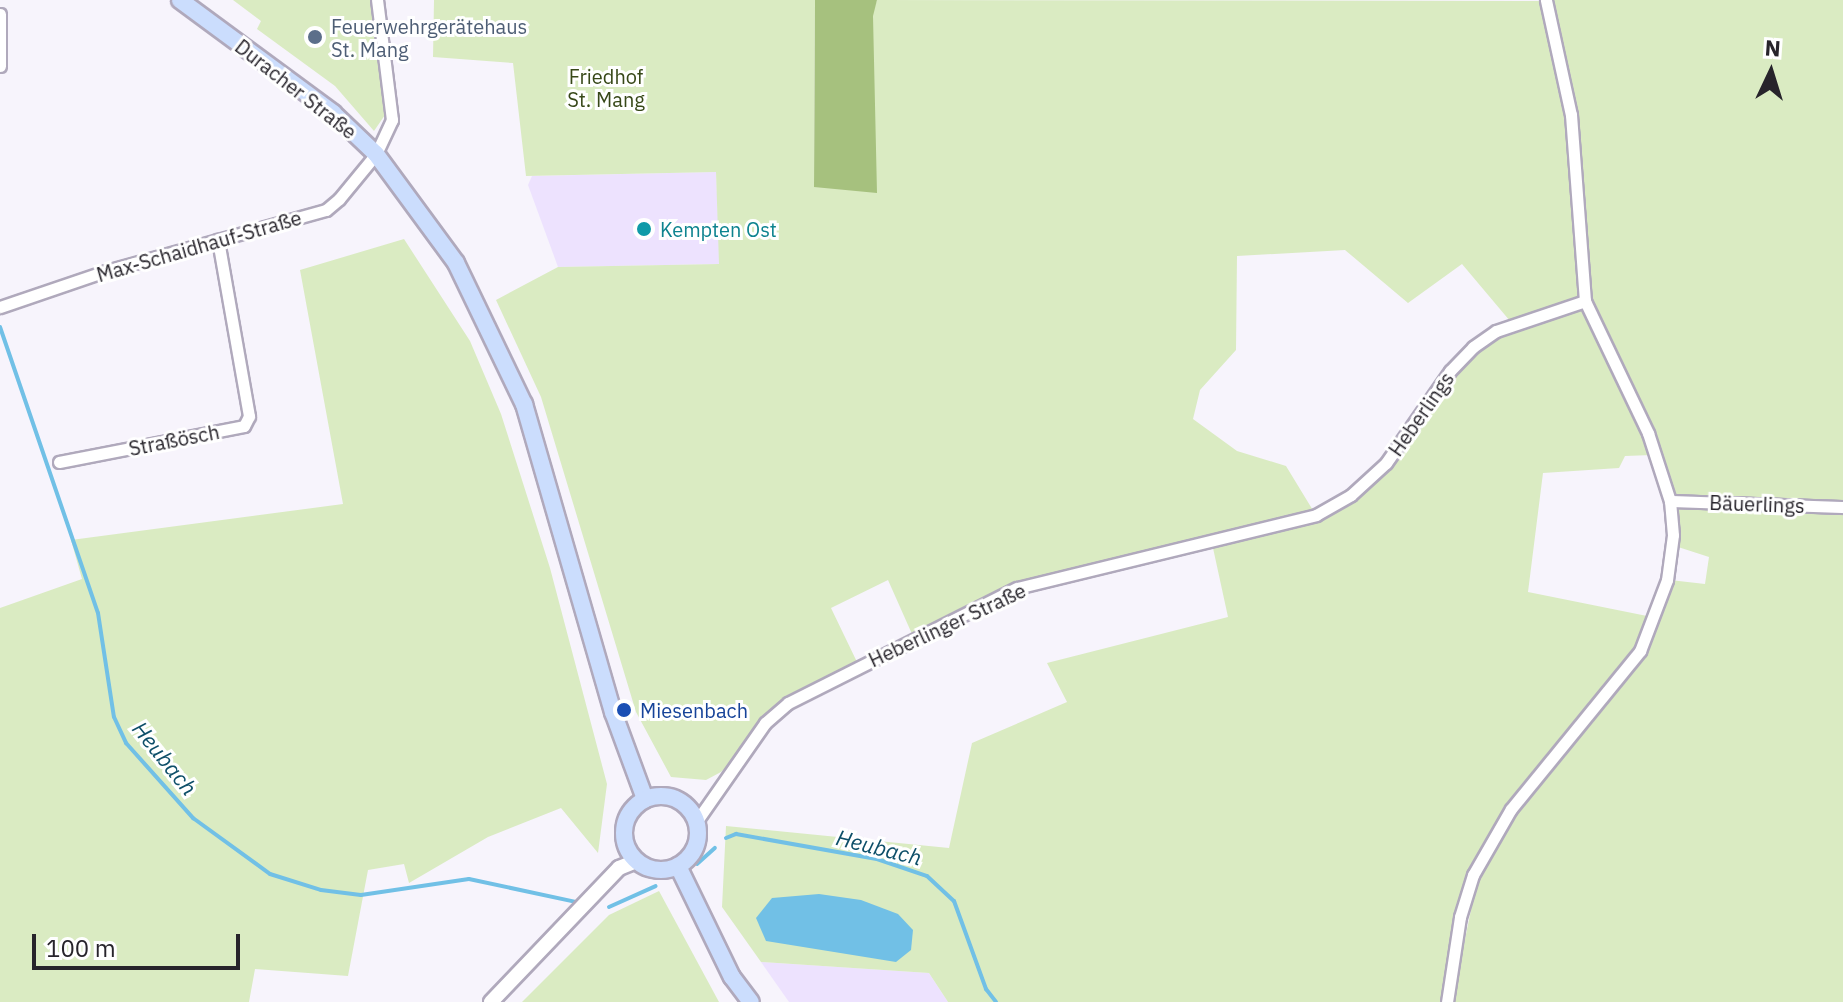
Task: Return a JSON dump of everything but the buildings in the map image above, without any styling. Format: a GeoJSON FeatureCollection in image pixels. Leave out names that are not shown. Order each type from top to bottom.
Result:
{"type":"FeatureCollection","features":[{"type":"Feature","properties":{"kind":"main road","name":"Duracher Straße"},"geometry":{"type":"LineString","coordinates":[[180,0],[339,119],[371,150],[433,226],[494,332],[524,404],[613,712],[645,799]]}},
{"type":"Feature","properties":{"kind":"main road"},"geometry":{"type":"LineString","coordinates":[[668,796],[685,804],[696,822],[698,838],[690,855],[678,866],[656,870],[636,861],[626,846],[624,826],[645,799],[668,796]]}},
{"type":"Feature","properties":{"kind":"main road"},"geometry":{"type":"LineString","coordinates":[[678,866],[732,977],[751,1002]]}},
{"type":"Feature","properties":{"kind":"street"},"geometry":{"type":"LineString","coordinates":[[371,150],[392,113],[377,0]]}},
{"type":"Feature","properties":{"kind":"street"},"geometry":{"type":"LineString","coordinates":[[1447,1002],[1460,917],[1491,841],[1640,651],[1655,618],[1673,535],[1670,501],[1648,433],[1585,301],[1571,115],[1546,0]]}},
{"type":"Feature","properties":{"kind":"street"},"geometry":{"type":"LineString","coordinates":[[0,14],[0,66]]}},
{"type":"Feature","properties":{"kind":"street","name":"Max-Schaidhauf-Straße"},"geometry":{"type":"LineString","coordinates":[[0,307],[326,210],[371,150]]}},
{"type":"Feature","properties":{"kind":"street","name":"Straßösch"},"geometry":{"type":"LineString","coordinates":[[59,462],[244,426],[249,416],[218,240]]}},
{"type":"Feature","properties":{"kind":"street","name":"Heberlings"},"geometry":{"type":"LineString","coordinates":[[1259,531],[1316,515],[1356,492],[1386,463],[1450,371],[1473,347],[1496,331],[1585,301]]}},
{"type":"Feature","properties":{"kind":"street","name":"Bäuerlings"},"geometry":{"type":"LineString","coordinates":[[1670,501],[1843,507]]}},
{"type":"Feature","properties":{"kind":"street","name":"Heberlinger Straße"},"geometry":{"type":"LineString","coordinates":[[696,822],[765,723],[817,687],[1017,588],[1259,531]]}},
{"type":"Feature","properties":{"kind":"street"},"geometry":{"type":"LineString","coordinates":[[491,1002],[619,868],[636,861]]}},
{"type":"Feature","properties":{"kind":"shaded area"},"geometry":{"type":"Polygon","coordinates":[[[716,172],[720,264],[558,267],[528,185],[532,176],[716,172]]]}},
{"type":"Feature","properties":{"kind":"shaded area"},"geometry":{"type":"Polygon","coordinates":[[[761,962],[929,973],[948,1002],[789,1002],[761,962]]]}},
{"type":"Feature","properties":{"kind":"green space"},"geometry":{"type":"Polygon","coordinates":[[[233,0],[371,0],[387,112],[374,131],[335,86],[257,29],[261,21],[233,0]]]}},
{"type":"Feature","properties":{"kind":"green space","name":"Friedhof St. Mang"},"geometry":{"type":"Polygon","coordinates":[[[434,0],[815,0],[814,187],[877,0],[1541,1],[1567,115],[1580,297],[1510,321],[1462,264],[1408,303],[1345,250],[1237,256],[1236,350],[1200,390],[1193,419],[1237,451],[1286,466],[1314,512],[1014,582],[912,634],[888,580],[831,608],[857,662],[784,700],[761,720],[737,757],[721,772],[706,780],[671,777],[636,712],[541,397],[496,300],[558,267],[719,264],[716,172],[526,176],[513,63],[433,57],[434,0]]]}},
{"type":"Feature","properties":{"kind":"green space"},"geometry":{"type":"Polygon","coordinates":[[[815,0],[877,0],[873,16],[877,193],[814,187],[815,0]]]}},
{"type":"Feature","properties":{"kind":"green space"},"geometry":{"type":"Polygon","coordinates":[[[1552,0],[1843,0],[1843,503],[1674,497],[1589,302],[1574,113],[1552,0]]]}},
{"type":"Feature","properties":{"kind":"green space"},"geometry":{"type":"Polygon","coordinates":[[[404,239],[470,341],[501,414],[550,568],[607,784],[598,853],[561,808],[488,837],[409,883],[404,864],[368,870],[348,976],[255,969],[249,1002],[0,1002],[0,608],[82,579],[71,540],[343,504],[300,270],[404,239]]]}},
{"type":"Feature","properties":{"kind":"green space"},"geometry":{"type":"Polygon","coordinates":[[[1582,307],[1652,455],[1625,456],[1619,468],[1543,473],[1528,592],[1652,617],[1636,650],[1487,839],[1456,917],[1443,1002],[948,1002],[929,973],[761,962],[722,907],[726,826],[949,848],[972,743],[1067,702],[1047,663],[1228,617],[1213,548],[1318,520],[1357,500],[1475,349],[1499,334],[1582,307]]]}},
{"type":"Feature","properties":{"kind":"green space"},"geometry":{"type":"Polygon","coordinates":[[[1675,505],[1843,512],[1843,1002],[1452,1002],[1478,876],[1515,812],[1581,736],[1643,652],[1670,580],[1705,584],[1709,557],[1675,546],[1675,505]]]}},
{"type":"Feature","properties":{"kind":"green space"},"geometry":{"type":"Polygon","coordinates":[[[659,891],[719,1002],[522,1002],[609,915],[659,891]]]}},
{"type":"Feature","properties":{"kind":"water"},"geometry":{"type":"Polygon","coordinates":[[[819,894],[861,900],[898,914],[913,930],[911,950],[896,962],[766,941],[756,918],[772,898],[819,894]]]}},
{"type":"Feature","properties":{"kind":"waterway","name":"Heubach"},"geometry":{"type":"LineString","coordinates":[[0,327],[98,613],[114,717],[126,743],[193,818],[270,874],[321,890],[361,895],[469,879],[576,902]]}},
{"type":"Feature","properties":{"kind":"waterway","name":"Heubach"},"geometry":{"type":"LineString","coordinates":[[726,838],[736,834],[877,859],[927,876],[954,901],[986,989],[996,1002]]}},
{"type":"Feature","properties":{"kind":"waterway","name":"Heubach"},"geometry":{"type":"LineString","coordinates":[[697,864],[715,848]]}},
{"type":"Feature","properties":{"kind":"waterway","name":"Heubach"},"geometry":{"type":"LineString","coordinates":[[609,907],[656,886]]}},
{"type":"Feature","properties":{"kind":"place","name":"Feuerwehrgerätehaus St. Mang"},"geometry":{"type":"Point","coordinates":[315,37]}},
{"type":"Feature","properties":{"kind":"place","name":"Kempten Ost"},"geometry":{"type":"Point","coordinates":[644,229]}},
{"type":"Feature","properties":{"kind":"place","name":"Miesenbach"},"geometry":{"type":"Point","coordinates":[624,710]}}]}
